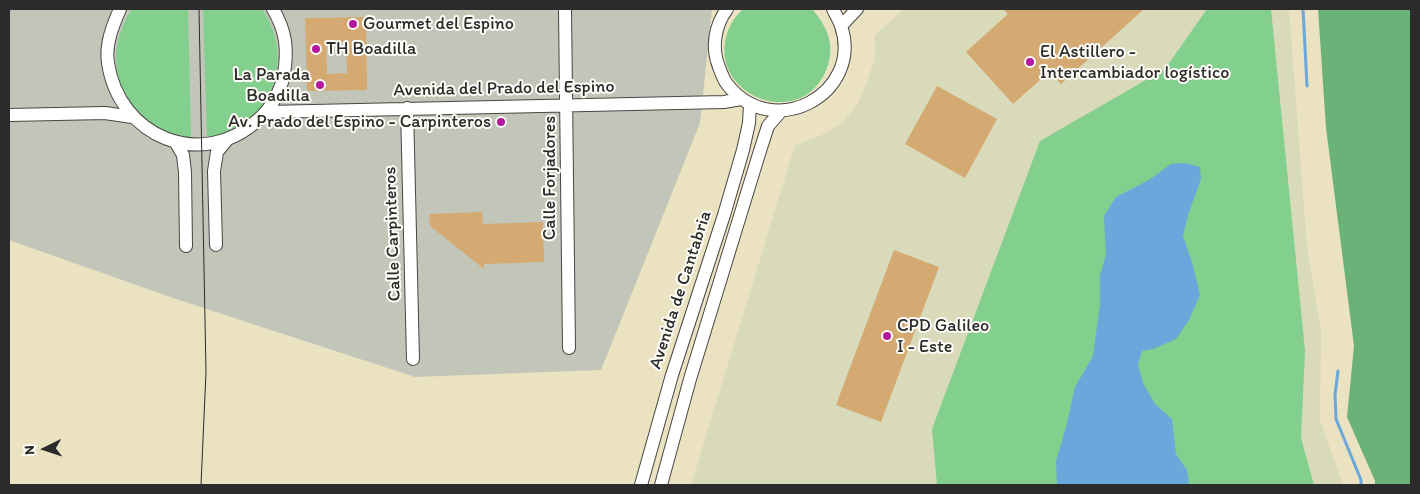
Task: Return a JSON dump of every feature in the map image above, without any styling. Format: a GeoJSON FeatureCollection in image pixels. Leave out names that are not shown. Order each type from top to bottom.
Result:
{"type":"FeatureCollection","features":[{"type":"Feature","properties":{"kind":"street"},"geometry":{"type":"LineString","coordinates":[[120,9],[110,31],[107,62],[115,92],[132,117],[152,133],[176,143],[202,145],[227,140],[249,129],[267,112],[282,84],[287,54],[282,23],[273,9]]}},
{"type":"Feature","properties":{"kind":"street","name":"Calle Forjadores"},"geometry":{"type":"LineString","coordinates":[[565,9],[568,105],[569,348]]}},
{"type":"Feature","properties":{"kind":"street"},"geometry":{"type":"LineString","coordinates":[[727,9],[721,16],[715,37],[716,60],[726,83],[745,101],[762,109],[781,111],[806,106],[822,96],[836,79],[842,62],[844,44],[841,26],[833,9]]}},
{"type":"Feature","properties":{"kind":"street"},"geometry":{"type":"LineString","coordinates":[[841,26],[857,9]]}},
{"type":"Feature","properties":{"kind":"street","name":"Avenida del Prado del Espino"},"geometry":{"type":"LineString","coordinates":[[267,112],[745,101]]}},
{"type":"Feature","properties":{"kind":"street","name":"Avenida de Cantabria"},"geometry":{"type":"LineString","coordinates":[[641,485],[672,374],[724,215],[740,159],[749,123],[745,101]]}},
{"type":"Feature","properties":{"kind":"street","name":"Calle Carpinteros"},"geometry":{"type":"LineString","coordinates":[[407,108],[413,359]]}},
{"type":"Feature","properties":{"kind":"street","name":"Avenida de Cantabria"},"geometry":{"type":"LineString","coordinates":[[661,485],[690,379],[759,154],[768,126],[781,111]]}},
{"type":"Feature","properties":{"kind":"street"},"geometry":{"type":"LineString","coordinates":[[9,115],[105,113],[132,117]]}},
{"type":"Feature","properties":{"kind":"street"},"geometry":{"type":"LineString","coordinates":[[216,245],[214,171],[217,152],[227,140]]}},
{"type":"Feature","properties":{"kind":"street"},"geometry":{"type":"LineString","coordinates":[[176,143],[183,155],[186,246]]}},
{"type":"Feature","properties":{"kind":"shaded area"},"geometry":{"type":"Polygon","coordinates":[[[9,9],[712,9],[700,123],[601,370],[415,377],[173,298],[9,240],[9,9]]]}},
{"type":"Feature","properties":{"kind":"shaded area"},"geometry":{"type":"Polygon","coordinates":[[[904,9],[1289,9],[1307,246],[1321,332],[1320,420],[1343,485],[691,485],[795,145],[820,136],[842,123],[857,105],[875,58],[875,35],[904,9]]]}},
{"type":"Feature","properties":{"kind":"green space"},"geometry":{"type":"Polygon","coordinates":[[[132,9],[188,9],[191,140],[167,134],[154,128],[140,116],[122,88],[116,57],[118,41],[123,25],[132,9]]]}},
{"type":"Feature","properties":{"kind":"green space"},"geometry":{"type":"Polygon","coordinates":[[[203,9],[262,9],[276,40],[278,56],[272,89],[265,104],[254,117],[236,130],[207,139],[203,9]]]}},
{"type":"Feature","properties":{"kind":"green space"},"geometry":{"type":"Polygon","coordinates":[[[743,9],[812,9],[825,28],[830,42],[828,65],[816,87],[798,99],[778,102],[758,97],[740,86],[728,69],[724,48],[731,24],[743,9]]]}},
{"type":"Feature","properties":{"kind":"green space"},"geometry":{"type":"Polygon","coordinates":[[[1207,9],[1271,9],[1305,351],[1301,438],[1314,485],[937,485],[932,429],[1040,141],[1165,69],[1207,9]]]}},
{"type":"Feature","properties":{"kind":"green space"},"geometry":{"type":"Polygon","coordinates":[[[1318,9],[1411,9],[1411,485],[1375,485],[1375,481],[1347,417],[1354,346],[1326,128],[1318,9]]]}},
{"type":"Feature","properties":{"kind":"water"},"geometry":{"type":"Polygon","coordinates":[[[1185,163],[1200,167],[1201,179],[1188,215],[1183,236],[1200,295],[1189,320],[1176,339],[1153,349],[1142,351],[1138,365],[1143,383],[1155,404],[1172,419],[1176,454],[1187,470],[1189,485],[1057,485],[1056,461],[1075,387],[1093,356],[1100,304],[1100,275],[1106,255],[1104,216],[1116,197],[1149,180],[1171,164],[1185,163]]]}},
{"type":"Feature","properties":{"kind":"building","name":"El Astillero - Intercambiador logístico"},"geometry":{"type":"Polygon","coordinates":[[[1003,9],[1144,9],[1061,84],[1049,72],[1013,104],[966,52],[1008,14],[1003,9]]]}},
{"type":"Feature","properties":{"kind":"building","name":"TH Boadilla"},"geometry":{"type":"Polygon","coordinates":[[[366,17],[367,90],[307,91],[305,18],[366,17]],[[346,42],[326,43],[327,74],[347,73],[346,42]]]}},
{"type":"Feature","properties":{"kind":"building"},"geometry":{"type":"Polygon","coordinates":[[[937,86],[997,119],[965,178],[905,144],[937,86]]]}},
{"type":"Feature","properties":{"kind":"building"},"geometry":{"type":"Polygon","coordinates":[[[482,212],[483,224],[543,222],[544,262],[484,264],[484,269],[430,226],[429,214],[482,212]]]}},
{"type":"Feature","properties":{"kind":"building","name":"CPD Galileo I - Este"},"geometry":{"type":"Polygon","coordinates":[[[894,250],[939,267],[881,422],[836,405],[894,250]]]}},
{"type":"Feature","properties":{"kind":"waterway"},"geometry":{"type":"LineString","coordinates":[[1303,9],[1307,86]]}},
{"type":"Feature","properties":{"kind":"waterway"},"geometry":{"type":"LineString","coordinates":[[1338,371],[1335,395],[1336,419],[1361,480],[1361,485]]}},
{"type":"Feature","properties":{"kind":"tram line"},"geometry":{"type":"LineString","coordinates":[[199,9],[206,372],[201,485]]}},
{"type":"Feature","properties":{"kind":"place","name":"Gourmet del Espino"},"geometry":{"type":"Point","coordinates":[353,24]}},
{"type":"Feature","properties":{"kind":"place","name":"TH Boadilla"},"geometry":{"type":"Point","coordinates":[316,49]}},
{"type":"Feature","properties":{"kind":"place","name":"El Astillero - Intercambiador logístico"},"geometry":{"type":"Point","coordinates":[1030,62]}},
{"type":"Feature","properties":{"kind":"place","name":"La Parada Boadilla"},"geometry":{"type":"Point","coordinates":[320,85]}},
{"type":"Feature","properties":{"kind":"place","name":"Av. Prado del Espino - Carpinteros"},"geometry":{"type":"Point","coordinates":[501,122]}},
{"type":"Feature","properties":{"kind":"place","name":"CPD Galileo I - Este"},"geometry":{"type":"Point","coordinates":[887,336]}}]}
